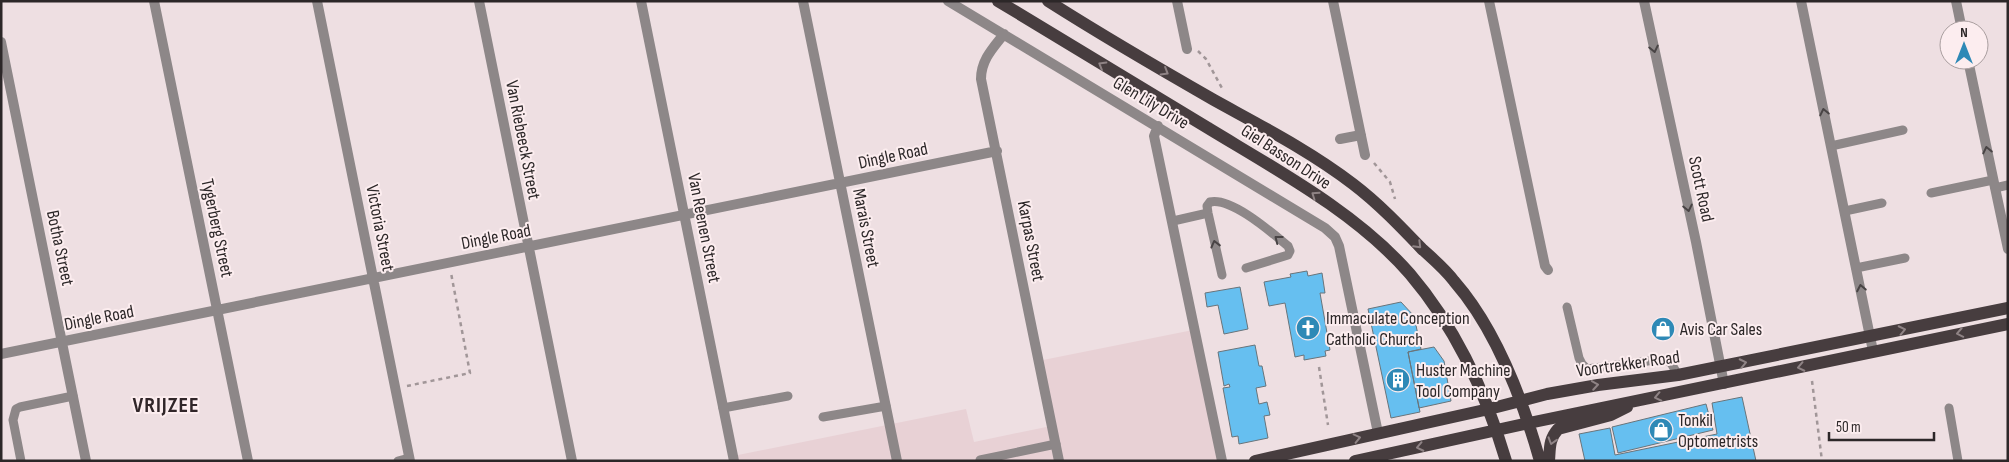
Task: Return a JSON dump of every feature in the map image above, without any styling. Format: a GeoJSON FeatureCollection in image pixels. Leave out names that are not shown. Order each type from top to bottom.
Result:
{"type":"FeatureCollection","features":[{"type":"Feature","properties":{"kind":"main road","name":"Giel Basson Drive"},"geometry":{"type":"LineString","coordinates":[[998,1],[1283,173],[1348,219],[1379,244],[1409,273],[1452,332],[1479,384],[1498,430],[1506,461]]}},
{"type":"Feature","properties":{"kind":"main road","name":"Giel Basson Drive"},"geometry":{"type":"LineString","coordinates":[[1048,1],[1181,81],[1291,143],[1353,184],[1392,217],[1454,281],[1473,306],[1493,341],[1529,423],[1540,461]]}},
{"type":"Feature","properties":{"kind":"main road","name":"Voortrekker Road"},"geometry":{"type":"LineString","coordinates":[[1255,461],[1519,401],[1598,385],[1678,375],[1721,367],[2008,308]]}},
{"type":"Feature","properties":{"kind":"main road","name":"Voortrekker Road"},"geometry":{"type":"LineString","coordinates":[[1355,461],[2008,324]]}},
{"type":"Feature","properties":{"kind":"main road"},"geometry":{"type":"LineString","coordinates":[[1549,461],[1550,443],[1558,429],[1611,416],[1640,400]]}},
{"type":"Feature","properties":{"kind":"street","name":"Tygerberg Street"},"geometry":{"type":"LineString","coordinates":[[154,1],[248,461]]}},
{"type":"Feature","properties":{"kind":"street","name":"Victoria Street"},"geometry":{"type":"LineString","coordinates":[[318,1],[410,460]]}},
{"type":"Feature","properties":{"kind":"street","name":"Van Riebeeck Street"},"geometry":{"type":"LineString","coordinates":[[479,1],[572,461]]}},
{"type":"Feature","properties":{"kind":"street","name":"Van Reenen Street"},"geometry":{"type":"LineString","coordinates":[[641,1],[734,461]]}},
{"type":"Feature","properties":{"kind":"street","name":"Marais Street"},"geometry":{"type":"LineString","coordinates":[[803,1],[897,461]]}},
{"type":"Feature","properties":{"kind":"street","name":"Glen Lily Drive"},"geometry":{"type":"LineString","coordinates":[[948,1],[1325,228],[1335,238],[1339,246],[1378,434]]}},
{"type":"Feature","properties":{"kind":"street"},"geometry":{"type":"LineString","coordinates":[[1177,1],[1191,49]]}},
{"type":"Feature","properties":{"kind":"street"},"geometry":{"type":"LineString","coordinates":[[1332,1],[1361,135],[1369,155]]}},
{"type":"Feature","properties":{"kind":"street"},"geometry":{"type":"LineString","coordinates":[[1489,1],[1545,266],[1548,270]]}},
{"type":"Feature","properties":{"kind":"street","name":"Scott Road"},"geometry":{"type":"LineString","coordinates":[[1644,1],[1724,384]]}},
{"type":"Feature","properties":{"kind":"street"},"geometry":{"type":"LineString","coordinates":[[1801,1],[1873,351]]}},
{"type":"Feature","properties":{"kind":"street"},"geometry":{"type":"LineString","coordinates":[[1956,1],[1960,20]]}},
{"type":"Feature","properties":{"kind":"street","name":"Karpas Street"},"geometry":{"type":"LineString","coordinates":[[1004,34],[984,60],[981,68],[981,79],[1059,461]]}},
{"type":"Feature","properties":{"kind":"street","name":"Botha Street"},"geometry":{"type":"LineString","coordinates":[[1,42],[86,461]]}},
{"type":"Feature","properties":{"kind":"street"},"geometry":{"type":"LineString","coordinates":[[1970,70],[2008,249]]}},
{"type":"Feature","properties":{"kind":"street"},"geometry":{"type":"LineString","coordinates":[[1158,126],[1154,136],[1222,461]]}},
{"type":"Feature","properties":{"kind":"street"},"geometry":{"type":"LineString","coordinates":[[1340,138],[1361,135]]}},
{"type":"Feature","properties":{"kind":"street","name":"Dingle Road"},"geometry":{"type":"LineString","coordinates":[[1,354],[997,151]]}},
{"type":"Feature","properties":{"kind":"lane"},"geometry":{"type":"LineString","coordinates":[[1831,146],[1903,130]]}},
{"type":"Feature","properties":{"kind":"lane"},"geometry":{"type":"LineString","coordinates":[[1931,193],[1994,184],[2008,185]]}},
{"type":"Feature","properties":{"kind":"lane"},"geometry":{"type":"LineString","coordinates":[[1222,274],[1208,213],[1207,206],[1210,202],[1222,202],[1260,225],[1288,246],[1290,251],[1288,255],[1246,268]]}},
{"type":"Feature","properties":{"kind":"lane"},"geometry":{"type":"LineString","coordinates":[[1845,211],[1882,203]]}},
{"type":"Feature","properties":{"kind":"lane"},"geometry":{"type":"LineString","coordinates":[[1173,221],[1208,213]]}},
{"type":"Feature","properties":{"kind":"lane"},"geometry":{"type":"LineString","coordinates":[[1856,268],[1905,258]]}},
{"type":"Feature","properties":{"kind":"lane"},"geometry":{"type":"LineString","coordinates":[[1567,307],[1579,358],[1587,369],[1663,360],[1671,362],[1678,375]]}},
{"type":"Feature","properties":{"kind":"lane"},"geometry":{"type":"LineString","coordinates":[[21,461],[13,420],[16,409],[74,396]]}},
{"type":"Feature","properties":{"kind":"lane"},"geometry":{"type":"LineString","coordinates":[[723,408],[788,396]]}},
{"type":"Feature","properties":{"kind":"lane"},"geometry":{"type":"LineString","coordinates":[[824,417],[886,406]]}},
{"type":"Feature","properties":{"kind":"lane"},"geometry":{"type":"LineString","coordinates":[[1950,408],[1958,461]]}},
{"type":"Feature","properties":{"kind":"lane"},"geometry":{"type":"LineString","coordinates":[[980,460],[1056,444]]}},
{"type":"Feature","properties":{"kind":"lane"},"geometry":{"type":"LineString","coordinates":[[398,461],[410,460]]}},
{"type":"Feature","properties":{"kind":"path"},"geometry":{"type":"LineString","coordinates":[[1191,49],[1206,60],[1223,90]]}},
{"type":"Feature","properties":{"kind":"path"},"geometry":{"type":"LineString","coordinates":[[1369,155],[1374,164],[1390,182],[1395,199]]}},
{"type":"Feature","properties":{"kind":"path"},"geometry":{"type":"LineString","coordinates":[[396,388],[470,373],[449,263]]}},
{"type":"Feature","properties":{"kind":"path"},"geometry":{"type":"LineString","coordinates":[[1319,367],[1328,425]]}},
{"type":"Feature","properties":{"kind":"path"},"geometry":{"type":"LineString","coordinates":[[1812,381],[1822,461]]}},
{"type":"Feature","properties":{"kind":"shaded area"},"geometry":{"type":"Polygon","coordinates":[[[1193,330],[1221,461],[733,461],[733,456],[966,409],[974,442],[1051,426],[1038,361],[1193,330]]]}},
{"type":"Feature","properties":{"kind":"building","name":"Immaculate Conception Catholic Church"},"geometry":{"type":"Polygon","coordinates":[[[1307,271],[1308,276],[1322,273],[1325,293],[1320,293],[1330,350],[1325,351],[1326,356],[1304,360],[1304,355],[1295,357],[1285,303],[1269,306],[1264,282],[1291,277],[1290,274],[1307,271]]]}},
{"type":"Feature","properties":{"kind":"building"},"geometry":{"type":"Polygon","coordinates":[[[1240,287],[1248,329],[1224,334],[1218,305],[1207,307],[1205,293],[1240,287]]]}},
{"type":"Feature","properties":{"kind":"building","name":"Huster Machine Tool Company"},"geometry":{"type":"Polygon","coordinates":[[[1401,302],[1414,316],[1421,349],[1408,352],[1420,412],[1391,418],[1368,309],[1401,302]]]}},
{"type":"Feature","properties":{"kind":"building"},"geometry":{"type":"Polygon","coordinates":[[[1255,345],[1259,366],[1262,366],[1266,386],[1256,388],[1259,404],[1267,402],[1270,415],[1264,416],[1268,438],[1239,444],[1238,436],[1232,437],[1223,388],[1230,387],[1229,384],[1224,386],[1218,352],[1255,345]]]}},
{"type":"Feature","properties":{"kind":"building"},"geometry":{"type":"Polygon","coordinates":[[[1434,347],[1444,361],[1451,401],[1419,408],[1408,352],[1434,347]]]}},
{"type":"Feature","properties":{"kind":"building"},"geometry":{"type":"Polygon","coordinates":[[[1742,397],[1756,461],[1585,461],[1579,434],[1610,428],[1615,455],[1717,434],[1712,403],[1742,397]]]}},
{"type":"Feature","properties":{"kind":"building"},"geometry":{"type":"Polygon","coordinates":[[[1706,404],[1713,430],[1618,453],[1612,427],[1706,404]]]}},
{"type":"Feature","properties":{"kind":"place","name":"Immaculate Conception Catholic Church"},"geometry":{"type":"Point","coordinates":[1308,328]}},
{"type":"Feature","properties":{"kind":"place","name":"Avis Car Sales"},"geometry":{"type":"Point","coordinates":[1663,329]}},
{"type":"Feature","properties":{"kind":"place","name":"Huster Machine Tool Company"},"geometry":{"type":"Point","coordinates":[1398,380]}},
{"type":"Feature","properties":{"kind":"place","name":"Tonkil Optometrists"},"geometry":{"type":"Point","coordinates":[1661,430]}},
{"type":"Feature","properties":{"kind":"district","name":"VRIJZEE"},"geometry":{"type":"Point","coordinates":[166,405]}}]}
